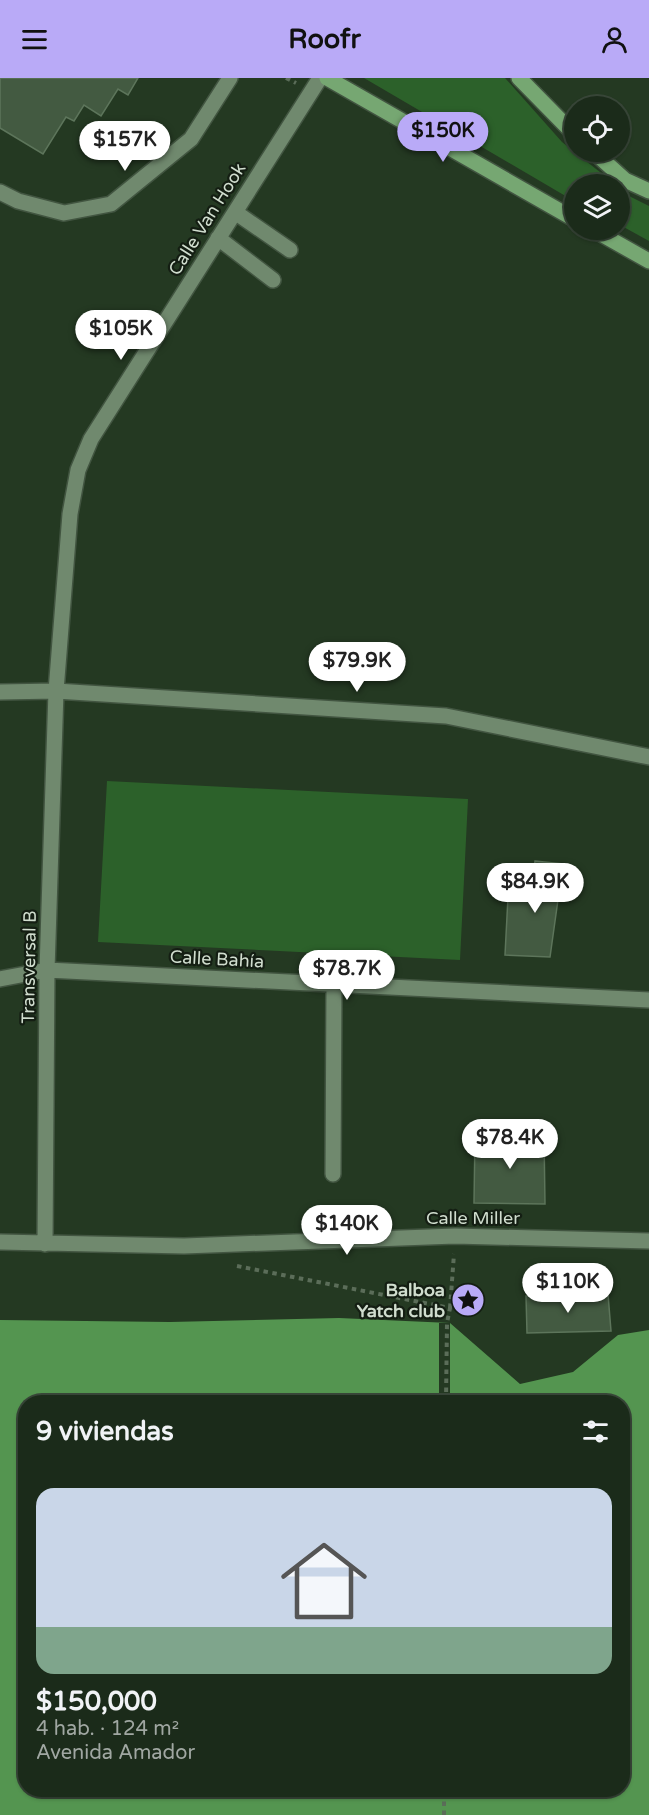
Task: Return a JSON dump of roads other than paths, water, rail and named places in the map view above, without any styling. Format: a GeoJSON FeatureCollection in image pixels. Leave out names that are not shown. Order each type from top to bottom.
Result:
{"type":"FeatureCollection","features":[{"type":"Feature","properties":{"kind":"main road"},"geometry":{"type":"LineString","coordinates":[[327,78],[564,213]]}},
{"type":"Feature","properties":{"kind":"main road"},"geometry":{"type":"LineString","coordinates":[[519,78],[564,124]]}},
{"type":"Feature","properties":{"kind":"main road"},"geometry":{"type":"LineString","coordinates":[[605,162],[625,180],[649,191]]}},
{"type":"Feature","properties":{"kind":"main road"},"geometry":{"type":"LineString","coordinates":[[612,240],[649,261]]}},
{"type":"Feature","properties":{"kind":"street"},"geometry":{"type":"LineString","coordinates":[[0,192],[18,201],[64,213],[111,204],[191,139],[230,78]]}},
{"type":"Feature","properties":{"kind":"street","name":"Calle Van Hook"},"geometry":{"type":"LineString","coordinates":[[56,691],[70,514],[78,470],[91,439],[320,78]]}},
{"type":"Feature","properties":{"kind":"street"},"geometry":{"type":"LineString","coordinates":[[235,212],[290,250]]}},
{"type":"Feature","properties":{"kind":"street"},"geometry":{"type":"LineString","coordinates":[[218,238],[273,280]]}},
{"type":"Feature","properties":{"kind":"street"},"geometry":{"type":"LineString","coordinates":[[0,692],[56,691],[446,716],[649,757]]}},
{"type":"Feature","properties":{"kind":"street","name":"Transversal B"},"geometry":{"type":"LineString","coordinates":[[45,1244],[47,970],[56,691]]}},
{"type":"Feature","properties":{"kind":"street","name":"Calle Bahía"},"geometry":{"type":"LineString","coordinates":[[0,979],[47,970],[649,1000]]}},
{"type":"Feature","properties":{"kind":"street"},"geometry":{"type":"LineString","coordinates":[[333,1174],[334,984]]}},
{"type":"Feature","properties":{"kind":"street","name":"Calle Miller"},"geometry":{"type":"LineString","coordinates":[[0,1242],[184,1246],[455,1236],[649,1241]]}},
{"type":"Feature","properties":{"kind":"place","name":"Balboa Yatch club"},"geometry":{"type":"Point","coordinates":[468,1300]}}]}
